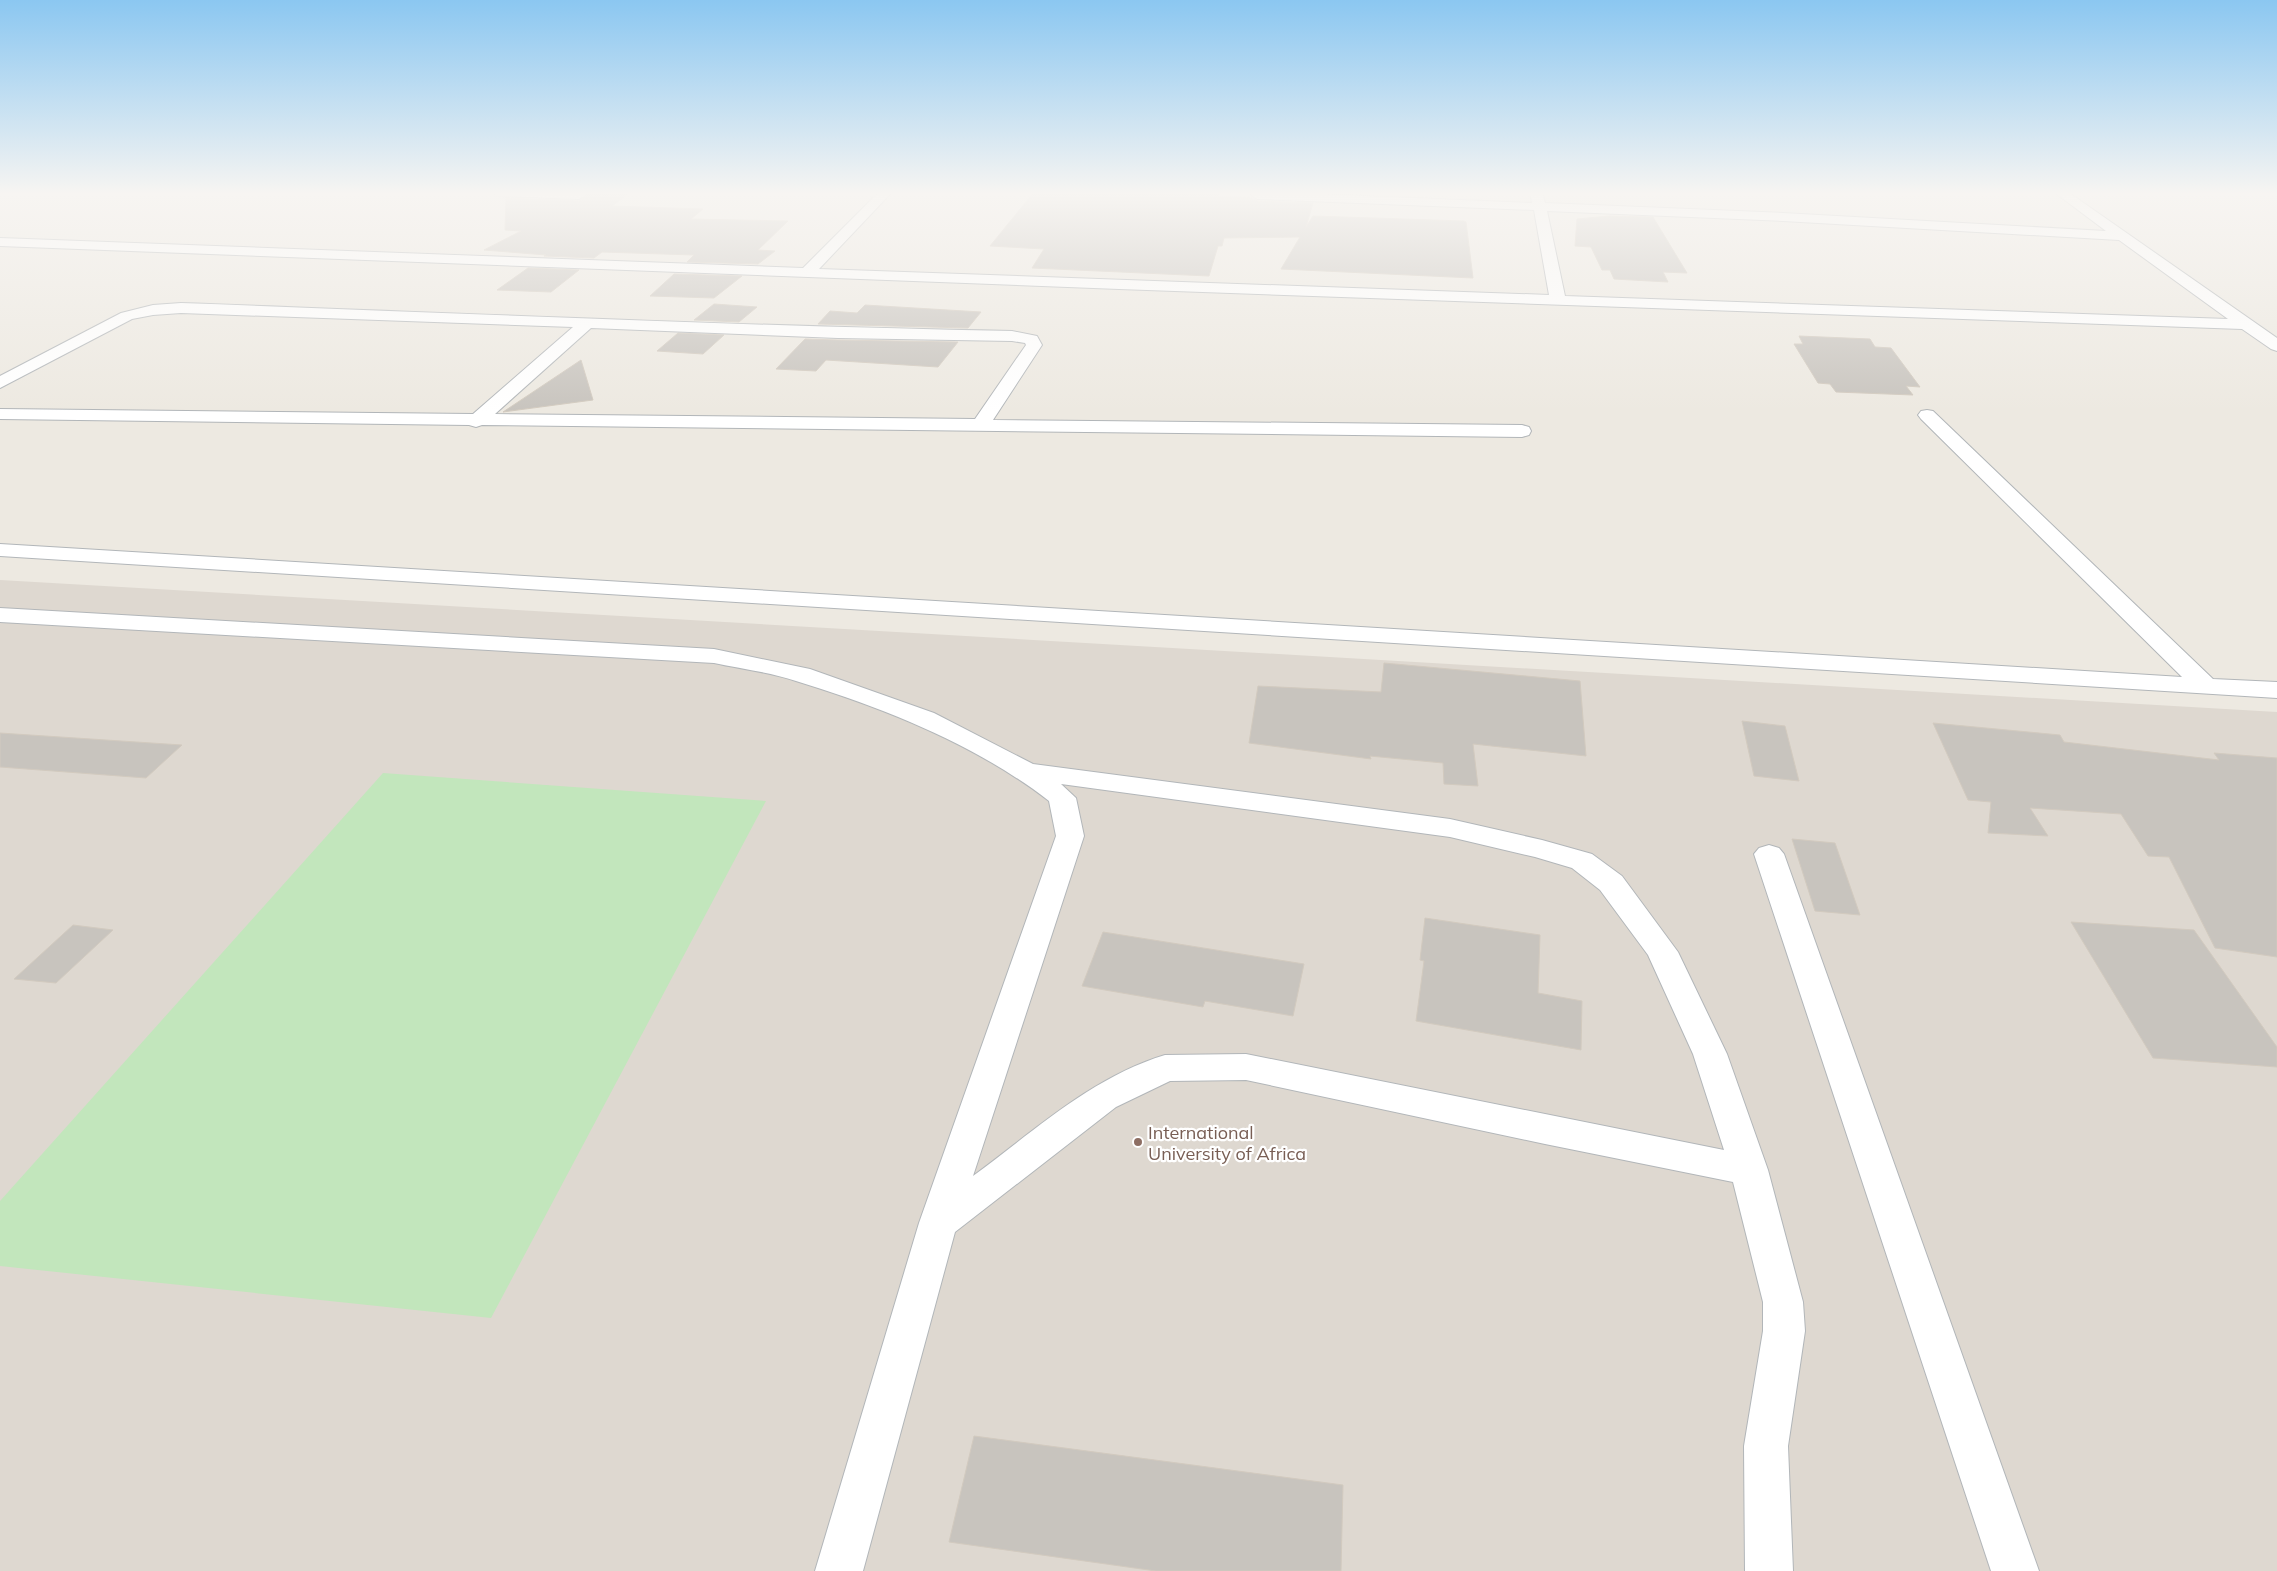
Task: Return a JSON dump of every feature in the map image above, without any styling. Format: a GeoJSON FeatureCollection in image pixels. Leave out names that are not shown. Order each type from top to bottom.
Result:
{"type":"FeatureCollection","features":[{"type":"Feature","properties":{"kind":"street"},"geometry":{"type":"LineString","coordinates":[[607,265],[2246,324]]}},
{"type":"Feature","properties":{"kind":"street"},"geometry":{"type":"LineString","coordinates":[[807,273],[814,265]]}},
{"type":"Feature","properties":{"kind":"street"},"geometry":{"type":"LineString","coordinates":[[1551,265],[1558,300]]}},
{"type":"Feature","properties":{"kind":"street"},"geometry":{"type":"LineString","coordinates":[[2163,265],[2277,346]]}},
{"type":"Feature","properties":{"kind":"street"},"geometry":{"type":"LineString","coordinates":[[0,383],[127,316],[153,310],[181,308],[734,328],[802,334],[1012,336],[1031,339],[1034,344],[980,426]]}},
{"type":"Feature","properties":{"kind":"street"},"geometry":{"type":"LineString","coordinates":[[476,421],[588,322]]}},
{"type":"Feature","properties":{"kind":"street"},"geometry":{"type":"LineString","coordinates":[[0,414],[476,421],[1522,431]]}},
{"type":"Feature","properties":{"kind":"street"},"geometry":{"type":"LineString","coordinates":[[1927,415],[2205,685]]}},
{"type":"Feature","properties":{"kind":"street"},"geometry":{"type":"LineString","coordinates":[[0,550],[2277,690]]}},
{"type":"Feature","properties":{"kind":"street"},"geometry":{"type":"LineString","coordinates":[[0,615],[714,656],[802,674],[925,718],[1027,771],[1062,798],[1070,836],[938,1223],[839,1571]]}},
{"type":"Feature","properties":{"kind":"street"},"geometry":{"type":"LineString","coordinates":[[1027,771],[1450,828],[1542,848],[1582,861],[1611,883],[1662,952],[1710,1054],[1749,1170],[1783,1302],[1784,1331],[1766,1446],[1768,1571]]}},
{"type":"Feature","properties":{"kind":"street"},"geometry":{"type":"LineString","coordinates":[[1769,854],[2015,1571]]}},
{"type":"Feature","properties":{"kind":"street"},"geometry":{"type":"LineString","coordinates":[[938,1223],[1104,1098],[1165,1068],[1246,1067],[1545,1130],[1749,1170]]}},
{"type":"Feature","properties":{"kind":"shaded area","name":"International University of Africa"},"geometry":{"type":"Polygon","coordinates":[[[0,580],[2277,712],[2277,1571],[0,1571],[0,580]]]}},
{"type":"Feature","properties":{"kind":"green space"},"geometry":{"type":"Polygon","coordinates":[[[383,773],[766,801],[491,1318],[0,1266],[0,1201],[383,773]]]}},
{"type":"Feature","properties":{"kind":"building"},"geometry":{"type":"Polygon","coordinates":[[[1034,265],[1212,265],[1209,276],[1032,268],[1034,265]]]}},
{"type":"Feature","properties":{"kind":"building"},"geometry":{"type":"Polygon","coordinates":[[[1283,265],[1471,265],[1473,278],[1281,269],[1283,265]]]}},
{"type":"Feature","properties":{"kind":"building"},"geometry":{"type":"Polygon","coordinates":[[[1600,265],[1682,265],[1687,273],[1663,272],[1668,282],[1614,279],[1610,270],[1602,270],[1600,265]]]}},
{"type":"Feature","properties":{"kind":"building"},"geometry":{"type":"Polygon","coordinates":[[[528,268],[579,270],[551,292],[497,290],[528,268]]]}},
{"type":"Feature","properties":{"kind":"building"},"geometry":{"type":"Polygon","coordinates":[[[674,274],[742,276],[714,298],[650,296],[674,274]]]}},
{"type":"Feature","properties":{"kind":"building"},"geometry":{"type":"Polygon","coordinates":[[[714,304],[757,307],[739,322],[694,320],[714,304]]]}},
{"type":"Feature","properties":{"kind":"building"},"geometry":{"type":"Polygon","coordinates":[[[865,305],[981,312],[968,328],[818,324],[830,311],[857,313],[865,305]]]}},
{"type":"Feature","properties":{"kind":"building"},"geometry":{"type":"Polygon","coordinates":[[[678,333],[724,335],[703,354],[657,351],[678,333]]]}},
{"type":"Feature","properties":{"kind":"building"},"geometry":{"type":"Polygon","coordinates":[[[1799,336],[1870,339],[1875,347],[1891,348],[1920,387],[1906,386],[1913,395],[1836,392],[1830,384],[1818,383],[1794,344],[1803,344],[1799,336]]]}},
{"type":"Feature","properties":{"kind":"building"},"geometry":{"type":"Polygon","coordinates":[[[805,339],[958,342],[938,367],[826,360],[816,371],[776,369],[805,339]]]}},
{"type":"Feature","properties":{"kind":"building"},"geometry":{"type":"Polygon","coordinates":[[[581,360],[593,400],[503,412],[581,360]]]}},
{"type":"Feature","properties":{"kind":"building"},"geometry":{"type":"Polygon","coordinates":[[[1384,663],[1580,681],[1586,756],[1473,744],[1478,786],[1444,784],[1443,763],[1370,756],[1371,759],[1249,743],[1258,686],[1381,692],[1384,663]]]}},
{"type":"Feature","properties":{"kind":"building"},"geometry":{"type":"Polygon","coordinates":[[[1742,721],[1785,726],[1799,781],[1754,776],[1742,721]]]}},
{"type":"Feature","properties":{"kind":"building"},"geometry":{"type":"Polygon","coordinates":[[[1933,723],[2060,735],[2064,742],[2219,760],[2214,753],[2277,758],[2277,957],[2215,948],[2169,857],[2148,856],[2121,814],[2030,808],[2048,836],[1988,833],[1991,802],[1968,800],[1933,723]]]}},
{"type":"Feature","properties":{"kind":"building"},"geometry":{"type":"Polygon","coordinates":[[[0,733],[182,745],[146,778],[0,767],[0,733]]]}},
{"type":"Feature","properties":{"kind":"building"},"geometry":{"type":"Polygon","coordinates":[[[1792,839],[1835,843],[1860,915],[1815,911],[1792,839]]]}},
{"type":"Feature","properties":{"kind":"building"},"geometry":{"type":"Polygon","coordinates":[[[1425,918],[1540,935],[1538,993],[1582,1001],[1581,1050],[1416,1021],[1424,961],[1420,960],[1425,918]]]}},
{"type":"Feature","properties":{"kind":"building"},"geometry":{"type":"Polygon","coordinates":[[[2071,922],[2194,930],[2277,1047],[2277,1067],[2153,1058],[2071,922]]]}},
{"type":"Feature","properties":{"kind":"building"},"geometry":{"type":"Polygon","coordinates":[[[73,925],[113,930],[56,983],[14,979],[73,925]]]}},
{"type":"Feature","properties":{"kind":"building"},"geometry":{"type":"Polygon","coordinates":[[[1103,932],[1304,964],[1293,1016],[1205,1001],[1203,1007],[1082,986],[1103,932]]]}},
{"type":"Feature","properties":{"kind":"building"},"geometry":{"type":"Polygon","coordinates":[[[974,1436],[1343,1485],[1341,1571],[1156,1571],[949,1542],[974,1436]]]}},
{"type":"Feature","properties":{"kind":"place","name":"International University of Africa"},"geometry":{"type":"Point","coordinates":[1138,1142]}}]}
